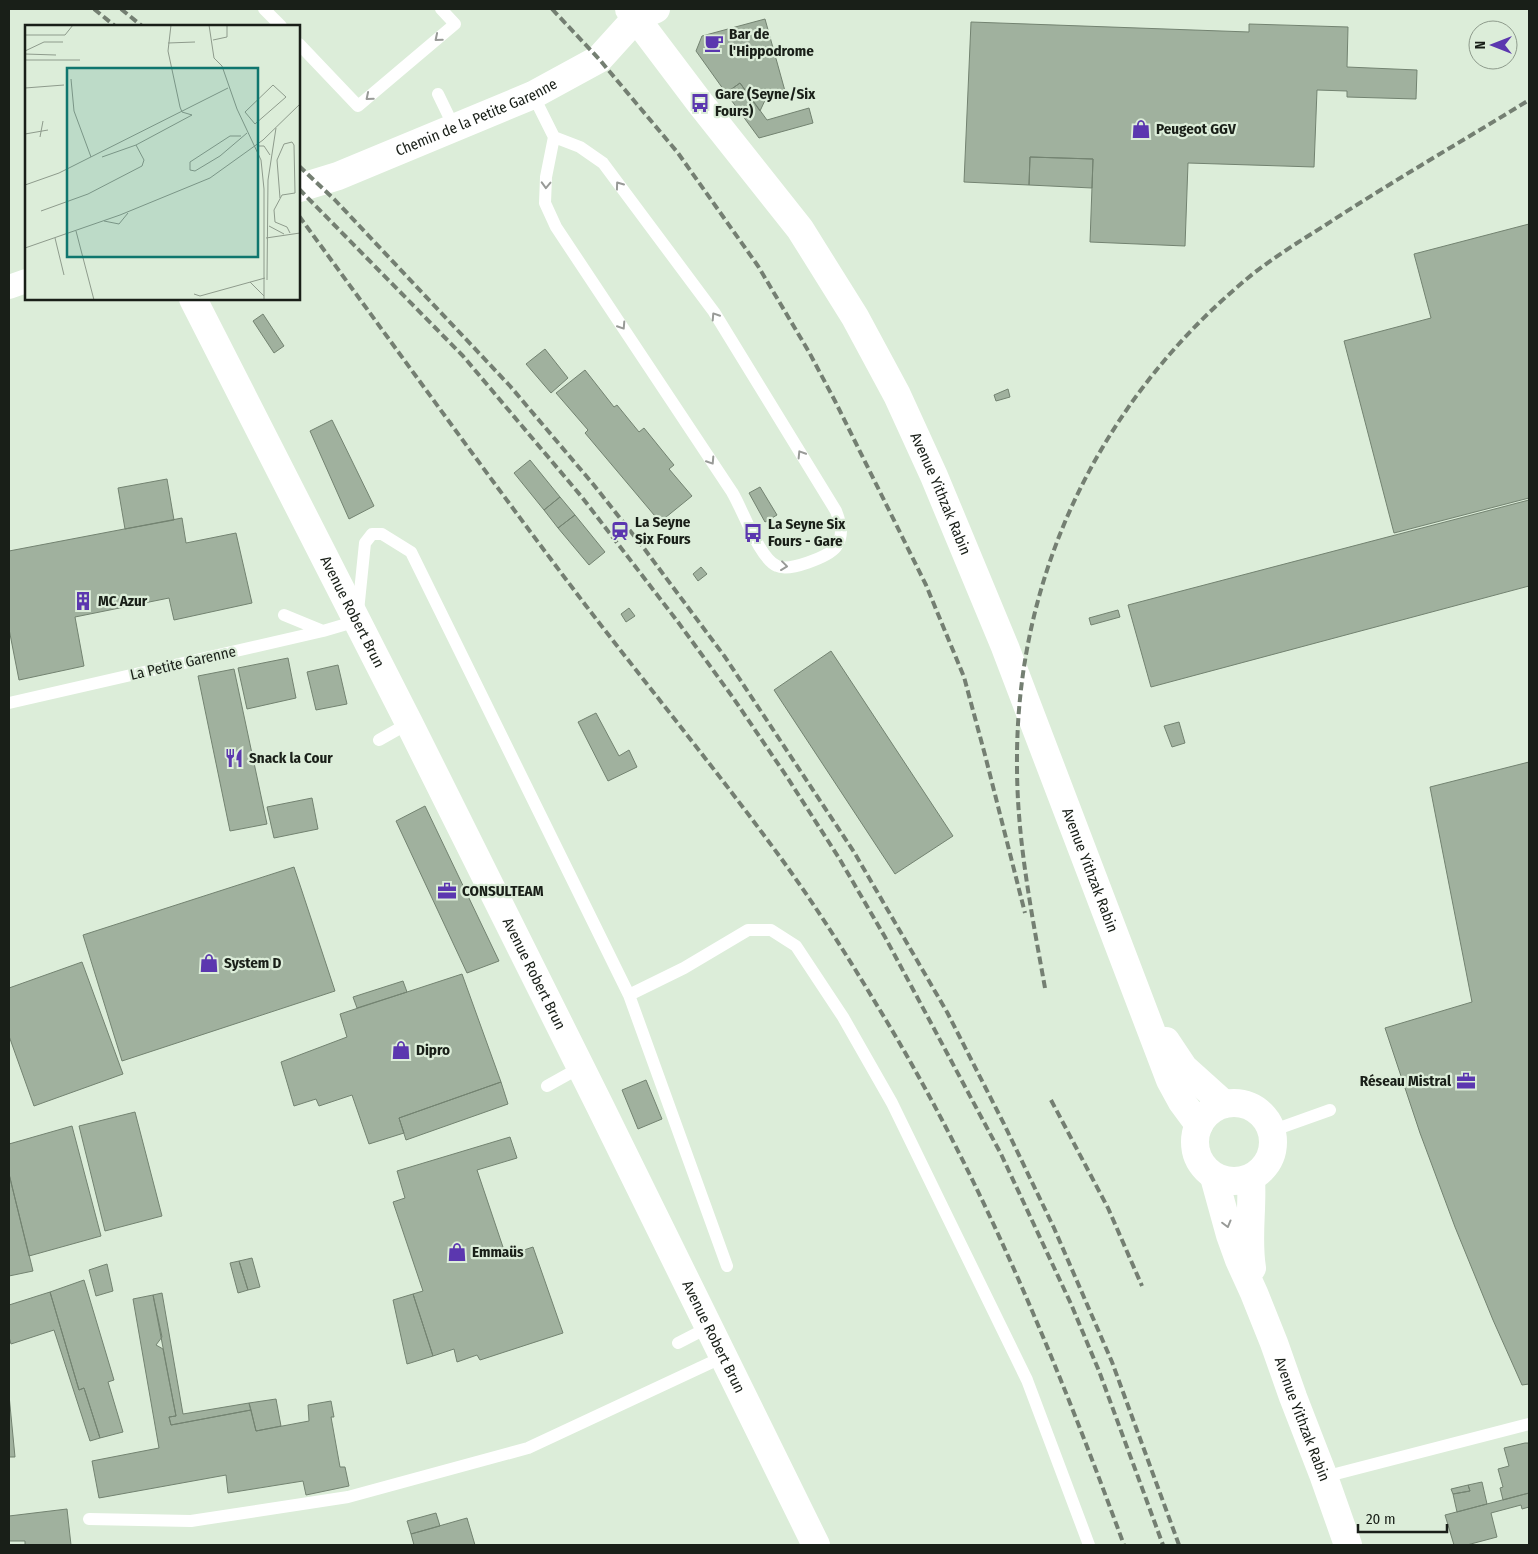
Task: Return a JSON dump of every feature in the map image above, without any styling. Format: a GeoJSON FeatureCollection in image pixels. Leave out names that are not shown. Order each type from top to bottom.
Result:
{"type":"FeatureCollection","features":[{"type":"Feature","properties":{"kind":"main road","name":"Chemin de la Petite Garenne"},"geometry":{"type":"LineString","coordinates":[[300,188],[338,176],[454,126],[533,95],[599,58],[639,11]]}},
{"type":"Feature","properties":{"kind":"main road","name":"Avenue Yithzak Rabin"},"geometry":{"type":"LineString","coordinates":[[639,11],[700,103],[800,229],[855,317],[897,395],[934,476],[1005,648],[1170,1080],[1182,1102],[1199,1125]]}},
{"type":"Feature","properties":{"kind":"main road","name":"Avenue Robert Brun"},"geometry":{"type":"LineString","coordinates":[[194,300],[409,723],[816,1545]]}},
{"type":"Feature","properties":{"kind":"main road"},"geometry":{"type":"LineString","coordinates":[[1148,1021],[1169,1044],[1184,1068],[1224,1104]]}},
{"type":"Feature","properties":{"kind":"main road"},"geometry":{"type":"LineString","coordinates":[[1214,1177],[1242,1181],[1252,1178],[1260,1172],[1271,1154],[1273,1144],[1271,1131],[1262,1115],[1254,1108],[1234,1103],[1214,1108],[1205,1115],[1196,1130],[1195,1148],[1201,1164],[1214,1177],[1230,1235],[1254,1293]]}},
{"type":"Feature","properties":{"kind":"main road"},"geometry":{"type":"LineString","coordinates":[[1252,1178],[1248,1248],[1254,1293]]}},
{"type":"Feature","properties":{"kind":"main road","name":"Avenue Yithzak Rabin"},"geometry":{"type":"LineString","coordinates":[[1254,1293],[1348,1545]]}},
{"type":"Feature","properties":{"kind":"street"},"geometry":{"type":"LineString","coordinates":[[9,287],[25,281]]}},
{"type":"Feature","properties":{"kind":"lane"},"geometry":{"type":"LineString","coordinates":[[264,9],[280,25]]}},
{"type":"Feature","properties":{"kind":"lane"},"geometry":{"type":"LineString","coordinates":[[300,45],[358,106],[454,24],[441,9]]}},
{"type":"Feature","properties":{"kind":"lane"},"geometry":{"type":"LineString","coordinates":[[438,94],[454,126]]}},
{"type":"Feature","properties":{"kind":"lane"},"geometry":{"type":"LineString","coordinates":[[533,95],[554,138],[546,177],[545,203],[556,227],[734,496],[765,555],[776,566],[787,568],[798,566],[833,551],[840,541],[842,525],[836,511],[714,312],[603,162],[580,146],[554,138]]}},
{"type":"Feature","properties":{"kind":"lane"},"geometry":{"type":"LineString","coordinates":[[357,621],[365,543],[372,534],[382,534],[411,552],[629,995],[728,1266]]}},
{"type":"Feature","properties":{"kind":"lane"},"geometry":{"type":"LineString","coordinates":[[284,615],[322,632]]}},
{"type":"Feature","properties":{"kind":"lane","name":"La Petite Garenne"},"geometry":{"type":"LineString","coordinates":[[9,702],[322,632],[357,621]]}},
{"type":"Feature","properties":{"kind":"lane"},"geometry":{"type":"LineString","coordinates":[[379,740],[409,723]]}},
{"type":"Feature","properties":{"kind":"lane"},"geometry":{"type":"LineString","coordinates":[[629,995],[684,968],[748,930],[771,930],[796,946],[843,1017],[892,1103],[1027,1380],[1089,1545]]}},
{"type":"Feature","properties":{"kind":"lane"},"geometry":{"type":"LineString","coordinates":[[547,1086],[580,1067]]}},
{"type":"Feature","properties":{"kind":"lane"},"geometry":{"type":"LineString","coordinates":[[1271,1131],[1330,1110]]}},
{"type":"Feature","properties":{"kind":"lane"},"geometry":{"type":"LineString","coordinates":[[678,1343],[709,1327]]}},
{"type":"Feature","properties":{"kind":"lane"},"geometry":{"type":"LineString","coordinates":[[89,1519],[191,1522],[348,1497],[528,1448],[724,1357]]}},
{"type":"Feature","properties":{"kind":"lane"},"geometry":{"type":"LineString","coordinates":[[1324,1477],[1529,1424]]}},
{"type":"Feature","properties":{"kind":"building"},"geometry":{"type":"Polygon","coordinates":[[[765,19],[785,91],[767,96],[760,111],[740,83],[726,93],[696,51],[702,36],[765,19]]]}},
{"type":"Feature","properties":{"kind":"building","name":"Peugeot GGV"},"geometry":{"type":"Polygon","coordinates":[[[971,22],[1249,32],[1249,24],[1348,27],[1347,67],[1417,70],[1416,99],[1347,97],[1347,91],[1317,90],[1314,167],[1188,163],[1185,246],[1090,242],[1093,159],[1030,157],[1029,185],[964,182],[971,22]]]}},
{"type":"Feature","properties":{"kind":"building"},"geometry":{"type":"Polygon","coordinates":[[[740,83],[767,120],[809,108],[813,123],[759,138],[726,93],[740,83]]]}},
{"type":"Feature","properties":{"kind":"building"},"geometry":{"type":"Polygon","coordinates":[[[1030,157],[1093,159],[1092,188],[1029,185],[1030,157]]]}},
{"type":"Feature","properties":{"kind":"building"},"geometry":{"type":"Polygon","coordinates":[[[1529,224],[1529,498],[1394,533],[1344,341],[1431,318],[1414,254],[1529,224]]]}},
{"type":"Feature","properties":{"kind":"building"},"geometry":{"type":"Polygon","coordinates":[[[263,314],[284,346],[274,353],[253,321],[263,314]]]}},
{"type":"Feature","properties":{"kind":"building"},"geometry":{"type":"Polygon","coordinates":[[[545,349],[568,378],[551,393],[526,364],[545,349]]]}},
{"type":"Feature","properties":{"kind":"building"},"geometry":{"type":"Polygon","coordinates":[[[585,370],[614,407],[617,405],[639,432],[644,428],[674,465],[669,469],[692,496],[660,522],[585,433],[588,430],[556,393],[585,370]]]}},
{"type":"Feature","properties":{"kind":"building"},"geometry":{"type":"Polygon","coordinates":[[[1008,389],[1010,397],[996,401],[994,395],[1008,389]]]}},
{"type":"Feature","properties":{"kind":"building"},"geometry":{"type":"Polygon","coordinates":[[[332,420],[374,506],[349,519],[310,431],[332,420]]]}},
{"type":"Feature","properties":{"kind":"building"},"geometry":{"type":"Polygon","coordinates":[[[530,460],[560,497],[544,510],[514,473],[530,460]]]}},
{"type":"Feature","properties":{"kind":"building"},"geometry":{"type":"Polygon","coordinates":[[[167,479],[174,520],[125,529],[118,488],[167,479]]]}},
{"type":"Feature","properties":{"kind":"building"},"geometry":{"type":"Polygon","coordinates":[[[760,487],[777,515],[765,522],[749,493],[760,487]]]}},
{"type":"Feature","properties":{"kind":"building"},"geometry":{"type":"Polygon","coordinates":[[[560,497],[575,515],[558,528],[544,510],[560,497]]]}},
{"type":"Feature","properties":{"kind":"building"},"geometry":{"type":"Polygon","coordinates":[[[1529,500],[1529,586],[1151,687],[1128,605],[1529,500]]]}},
{"type":"Feature","properties":{"kind":"building"},"geometry":{"type":"Polygon","coordinates":[[[575,515],[605,552],[589,565],[558,528],[575,515]]]}},
{"type":"Feature","properties":{"kind":"building","name":"MC Azur"},"geometry":{"type":"Polygon","coordinates":[[[182,518],[186,543],[236,533],[252,603],[174,620],[169,598],[75,617],[84,666],[19,680],[9,629],[9,551],[182,518]]]}},
{"type":"Feature","properties":{"kind":"building"},"geometry":{"type":"Polygon","coordinates":[[[701,567],[707,574],[698,581],[693,574],[701,567]]]}},
{"type":"Feature","properties":{"kind":"building"},"geometry":{"type":"Polygon","coordinates":[[[629,608],[635,616],[626,622],[621,614],[629,608]]]}},
{"type":"Feature","properties":{"kind":"building"},"geometry":{"type":"Polygon","coordinates":[[[1118,610],[1120,617],[1091,625],[1089,618],[1118,610]]]}},
{"type":"Feature","properties":{"kind":"building"},"geometry":{"type":"Polygon","coordinates":[[[831,651],[953,836],[895,874],[774,690],[831,651]]]}},
{"type":"Feature","properties":{"kind":"building","name":"Snack la Cour"},"geometry":{"type":"Polygon","coordinates":[[[288,658],[296,698],[247,709],[238,668],[288,658]]]}},
{"type":"Feature","properties":{"kind":"building","name":"Snack la Cour"},"geometry":{"type":"Polygon","coordinates":[[[338,665],[347,704],[316,710],[307,672],[338,665]]]}},
{"type":"Feature","properties":{"kind":"building","name":"Snack la Cour"},"geometry":{"type":"Polygon","coordinates":[[[234,669],[267,824],[230,831],[198,676],[234,669]]]}},
{"type":"Feature","properties":{"kind":"building"},"geometry":{"type":"Polygon","coordinates":[[[596,713],[619,756],[629,750],[637,767],[608,781],[578,722],[596,713]]]}},
{"type":"Feature","properties":{"kind":"building"},"geometry":{"type":"Polygon","coordinates":[[[1179,722],[1185,743],[1172,747],[1164,726],[1179,722]]]}},
{"type":"Feature","properties":{"kind":"building","name":"Réseau Mistral"},"geometry":{"type":"Polygon","coordinates":[[[1529,762],[1529,1384],[1522,1385],[1455,1227],[1420,1133],[1385,1028],[1472,1002],[1430,787],[1529,762]]]}},
{"type":"Feature","properties":{"kind":"building","name":"Snack la Cour"},"geometry":{"type":"Polygon","coordinates":[[[312,798],[318,829],[274,838],[267,807],[312,798]]]}},
{"type":"Feature","properties":{"kind":"building","name":"CONSULTEAM"},"geometry":{"type":"Polygon","coordinates":[[[425,806],[499,961],[467,973],[396,821],[425,806]]]}},
{"type":"Feature","properties":{"kind":"building","name":"System D"},"geometry":{"type":"Polygon","coordinates":[[[294,867],[335,991],[122,1061],[83,935],[294,867]]]}},
{"type":"Feature","properties":{"kind":"building"},"geometry":{"type":"Polygon","coordinates":[[[82,962],[123,1074],[34,1106],[9,1036],[9,988],[82,962]]]}},
{"type":"Feature","properties":{"kind":"building","name":"Dipro"},"geometry":{"type":"Polygon","coordinates":[[[462,974],[501,1082],[399,1118],[404,1133],[369,1144],[352,1095],[319,1106],[316,1099],[294,1106],[281,1062],[347,1037],[340,1014],[462,974]]]}},
{"type":"Feature","properties":{"kind":"building"},"geometry":{"type":"Polygon","coordinates":[[[403,981],[407,992],[357,1008],[353,997],[403,981]]]}},
{"type":"Feature","properties":{"kind":"building"},"geometry":{"type":"Polygon","coordinates":[[[646,1080],[662,1119],[638,1129],[622,1090],[646,1080]]]}},
{"type":"Feature","properties":{"kind":"building"},"geometry":{"type":"Polygon","coordinates":[[[501,1082],[508,1104],[406,1140],[399,1118],[501,1082]]]}},
{"type":"Feature","properties":{"kind":"building"},"geometry":{"type":"Polygon","coordinates":[[[135,1112],[162,1216],[105,1231],[79,1126],[135,1112]]]}},
{"type":"Feature","properties":{"kind":"building"},"geometry":{"type":"Polygon","coordinates":[[[72,1126],[101,1236],[29,1256],[9,1174],[9,1144],[72,1126]]]}},
{"type":"Feature","properties":{"kind":"building","name":"Emmaüs"},"geometry":{"type":"Polygon","coordinates":[[[510,1137],[517,1158],[477,1170],[506,1256],[533,1247],[563,1333],[480,1360],[477,1355],[457,1362],[454,1349],[433,1356],[413,1294],[423,1291],[393,1202],[405,1198],[397,1171],[510,1137]]]}},
{"type":"Feature","properties":{"kind":"building"},"geometry":{"type":"Polygon","coordinates":[[[9,1174],[33,1271],[9,1276],[9,1174]]]}},
{"type":"Feature","properties":{"kind":"building"},"geometry":{"type":"Polygon","coordinates":[[[252,1258],[260,1287],[248,1290],[239,1261],[252,1258]]]}},
{"type":"Feature","properties":{"kind":"building"},"geometry":{"type":"Polygon","coordinates":[[[239,1261],[248,1290],[238,1293],[230,1263],[239,1261]]]}},
{"type":"Feature","properties":{"kind":"building"},"geometry":{"type":"Polygon","coordinates":[[[107,1264],[113,1291],[96,1296],[89,1270],[107,1264]]]}},
{"type":"Feature","properties":{"kind":"building"},"geometry":{"type":"Polygon","coordinates":[[[84,1280],[114,1380],[108,1382],[123,1432],[100,1438],[84,1388],[79,1390],[50,1292],[84,1280]]]}},
{"type":"Feature","properties":{"kind":"building"},"geometry":{"type":"Polygon","coordinates":[[[50,1292],[79,1390],[84,1388],[100,1438],[90,1441],[54,1330],[11,1344],[9,1337],[9,1305],[50,1292]]]}},
{"type":"Feature","properties":{"kind":"building"},"geometry":{"type":"Polygon","coordinates":[[[162,1293],[183,1414],[249,1403],[251,1410],[171,1425],[169,1417],[176,1416],[153,1295],[162,1293]]]}},
{"type":"Feature","properties":{"kind":"building"},"geometry":{"type":"Polygon","coordinates":[[[413,1294],[433,1356],[407,1364],[393,1300],[413,1294]]]}},
{"type":"Feature","properties":{"kind":"building"},"geometry":{"type":"Polygon","coordinates":[[[153,1295],[162,1337],[156,1345],[163,1349],[176,1416],[169,1417],[171,1425],[251,1410],[256,1431],[309,1421],[308,1405],[331,1401],[334,1417],[331,1417],[340,1467],[345,1467],[349,1486],[306,1495],[303,1481],[228,1493],[226,1475],[99,1498],[92,1461],[159,1448],[133,1299],[153,1295]]]}},
{"type":"Feature","properties":{"kind":"building"},"geometry":{"type":"Polygon","coordinates":[[[9,1395],[15,1457],[9,1457],[9,1395]]]}},
{"type":"Feature","properties":{"kind":"building"},"geometry":{"type":"Polygon","coordinates":[[[276,1399],[281,1426],[256,1431],[249,1403],[276,1399]]]}},
{"type":"Feature","properties":{"kind":"building"},"geometry":{"type":"Polygon","coordinates":[[[1529,1443],[1529,1493],[1503,1500],[1500,1488],[1503,1487],[1498,1469],[1509,1466],[1504,1448],[1529,1443]]]}},
{"type":"Feature","properties":{"kind":"building"},"geometry":{"type":"Polygon","coordinates":[[[1482,1482],[1487,1504],[1457,1512],[1453,1494],[1470,1491],[1468,1485],[1482,1482]]]}},
{"type":"Feature","properties":{"kind":"building"},"geometry":{"type":"Polygon","coordinates":[[[1468,1485],[1470,1491],[1453,1494],[1451,1489],[1468,1485]]]}},
{"type":"Feature","properties":{"kind":"building"},"geometry":{"type":"Polygon","coordinates":[[[1529,1493],[1529,1507],[1522,1509],[1521,1505],[1491,1513],[1497,1537],[1467,1545],[1454,1545],[1445,1515],[1529,1493]]]}},
{"type":"Feature","properties":{"kind":"building"},"geometry":{"type":"Polygon","coordinates":[[[67,1509],[71,1545],[25,1545],[25,1541],[9,1541],[9,1516],[67,1509]]]}},
{"type":"Feature","properties":{"kind":"building"},"geometry":{"type":"Polygon","coordinates":[[[436,1513],[440,1526],[411,1534],[407,1521],[436,1513]]]}},
{"type":"Feature","properties":{"kind":"building"},"geometry":{"type":"Polygon","coordinates":[[[467,1518],[475,1545],[414,1545],[411,1534],[467,1518]]]}},
{"type":"Feature","properties":{"kind":"railway"},"geometry":{"type":"LineString","coordinates":[[94,9],[114,25]]}},
{"type":"Feature","properties":{"kind":"railway"},"geometry":{"type":"LineString","coordinates":[[121,9],[141,25]]}},
{"type":"Feature","properties":{"kind":"railway"},"geometry":{"type":"LineString","coordinates":[[552,9],[599,59],[678,153],[758,266],[809,352],[835,401],[926,585],[964,677],[1025,913]]}},
{"type":"Feature","properties":{"kind":"railway"},"geometry":{"type":"LineString","coordinates":[[1045,988],[1022,850],[1017,766],[1020,694],[1032,624],[1052,557],[1078,492],[1113,431],[1153,374],[1201,321],[1254,273],[1349,210],[1529,100]]}},
{"type":"Feature","properties":{"kind":"railway"},"geometry":{"type":"LineString","coordinates":[[300,167],[334,199],[510,386],[593,484],[643,547],[725,657],[854,852],[947,1012],[1054,1228],[1112,1362],[1179,1545]]}},
{"type":"Feature","properties":{"kind":"railway"},"geometry":{"type":"LineString","coordinates":[[300,190],[463,356],[581,496],[678,622],[734,699],[839,858],[885,937],[1001,1154],[1071,1304],[1099,1371],[1163,1545]]}},
{"type":"Feature","properties":{"kind":"railway"},"geometry":{"type":"LineString","coordinates":[[300,217],[553,562],[783,861],[820,915],[878,1007],[915,1071],[983,1202],[1043,1338],[1124,1545]]}},
{"type":"Feature","properties":{"kind":"railway"},"geometry":{"type":"LineString","coordinates":[[1051,1100],[1108,1208],[1142,1286]]}},
{"type":"Feature","properties":{"kind":"place","name":"Bar de l'Hippodrome"},"geometry":{"type":"Point","coordinates":[714,43]}},
{"type":"Feature","properties":{"kind":"place","name":"Gare (Seyne/Six Fours)"},"geometry":{"type":"Point","coordinates":[700,103]}},
{"type":"Feature","properties":{"kind":"place","name":"Peugeot GGV"},"geometry":{"type":"Point","coordinates":[1141,129]}},
{"type":"Feature","properties":{"kind":"place","name":"La Seyne Six Fours"},"geometry":{"type":"Point","coordinates":[620,531]}},
{"type":"Feature","properties":{"kind":"place","name":"La Seyne Six Fours - Gare"},"geometry":{"type":"Point","coordinates":[753,533]}},
{"type":"Feature","properties":{"kind":"place","name":"MC Azur"},"geometry":{"type":"Point","coordinates":[83,601]}},
{"type":"Feature","properties":{"kind":"place","name":"Snack la Cour"},"geometry":{"type":"Point","coordinates":[234,758]}},
{"type":"Feature","properties":{"kind":"place","name":"CONSULTEAM"},"geometry":{"type":"Point","coordinates":[447,891]}},
{"type":"Feature","properties":{"kind":"place","name":"System D"},"geometry":{"type":"Point","coordinates":[209,963]}},
{"type":"Feature","properties":{"kind":"place","name":"Dipro"},"geometry":{"type":"Point","coordinates":[401,1050]}},
{"type":"Feature","properties":{"kind":"place","name":"Réseau Mistral"},"geometry":{"type":"Point","coordinates":[1466,1081]}},
{"type":"Feature","properties":{"kind":"place","name":"Emmaüs"},"geometry":{"type":"Point","coordinates":[457,1252]}}]}
